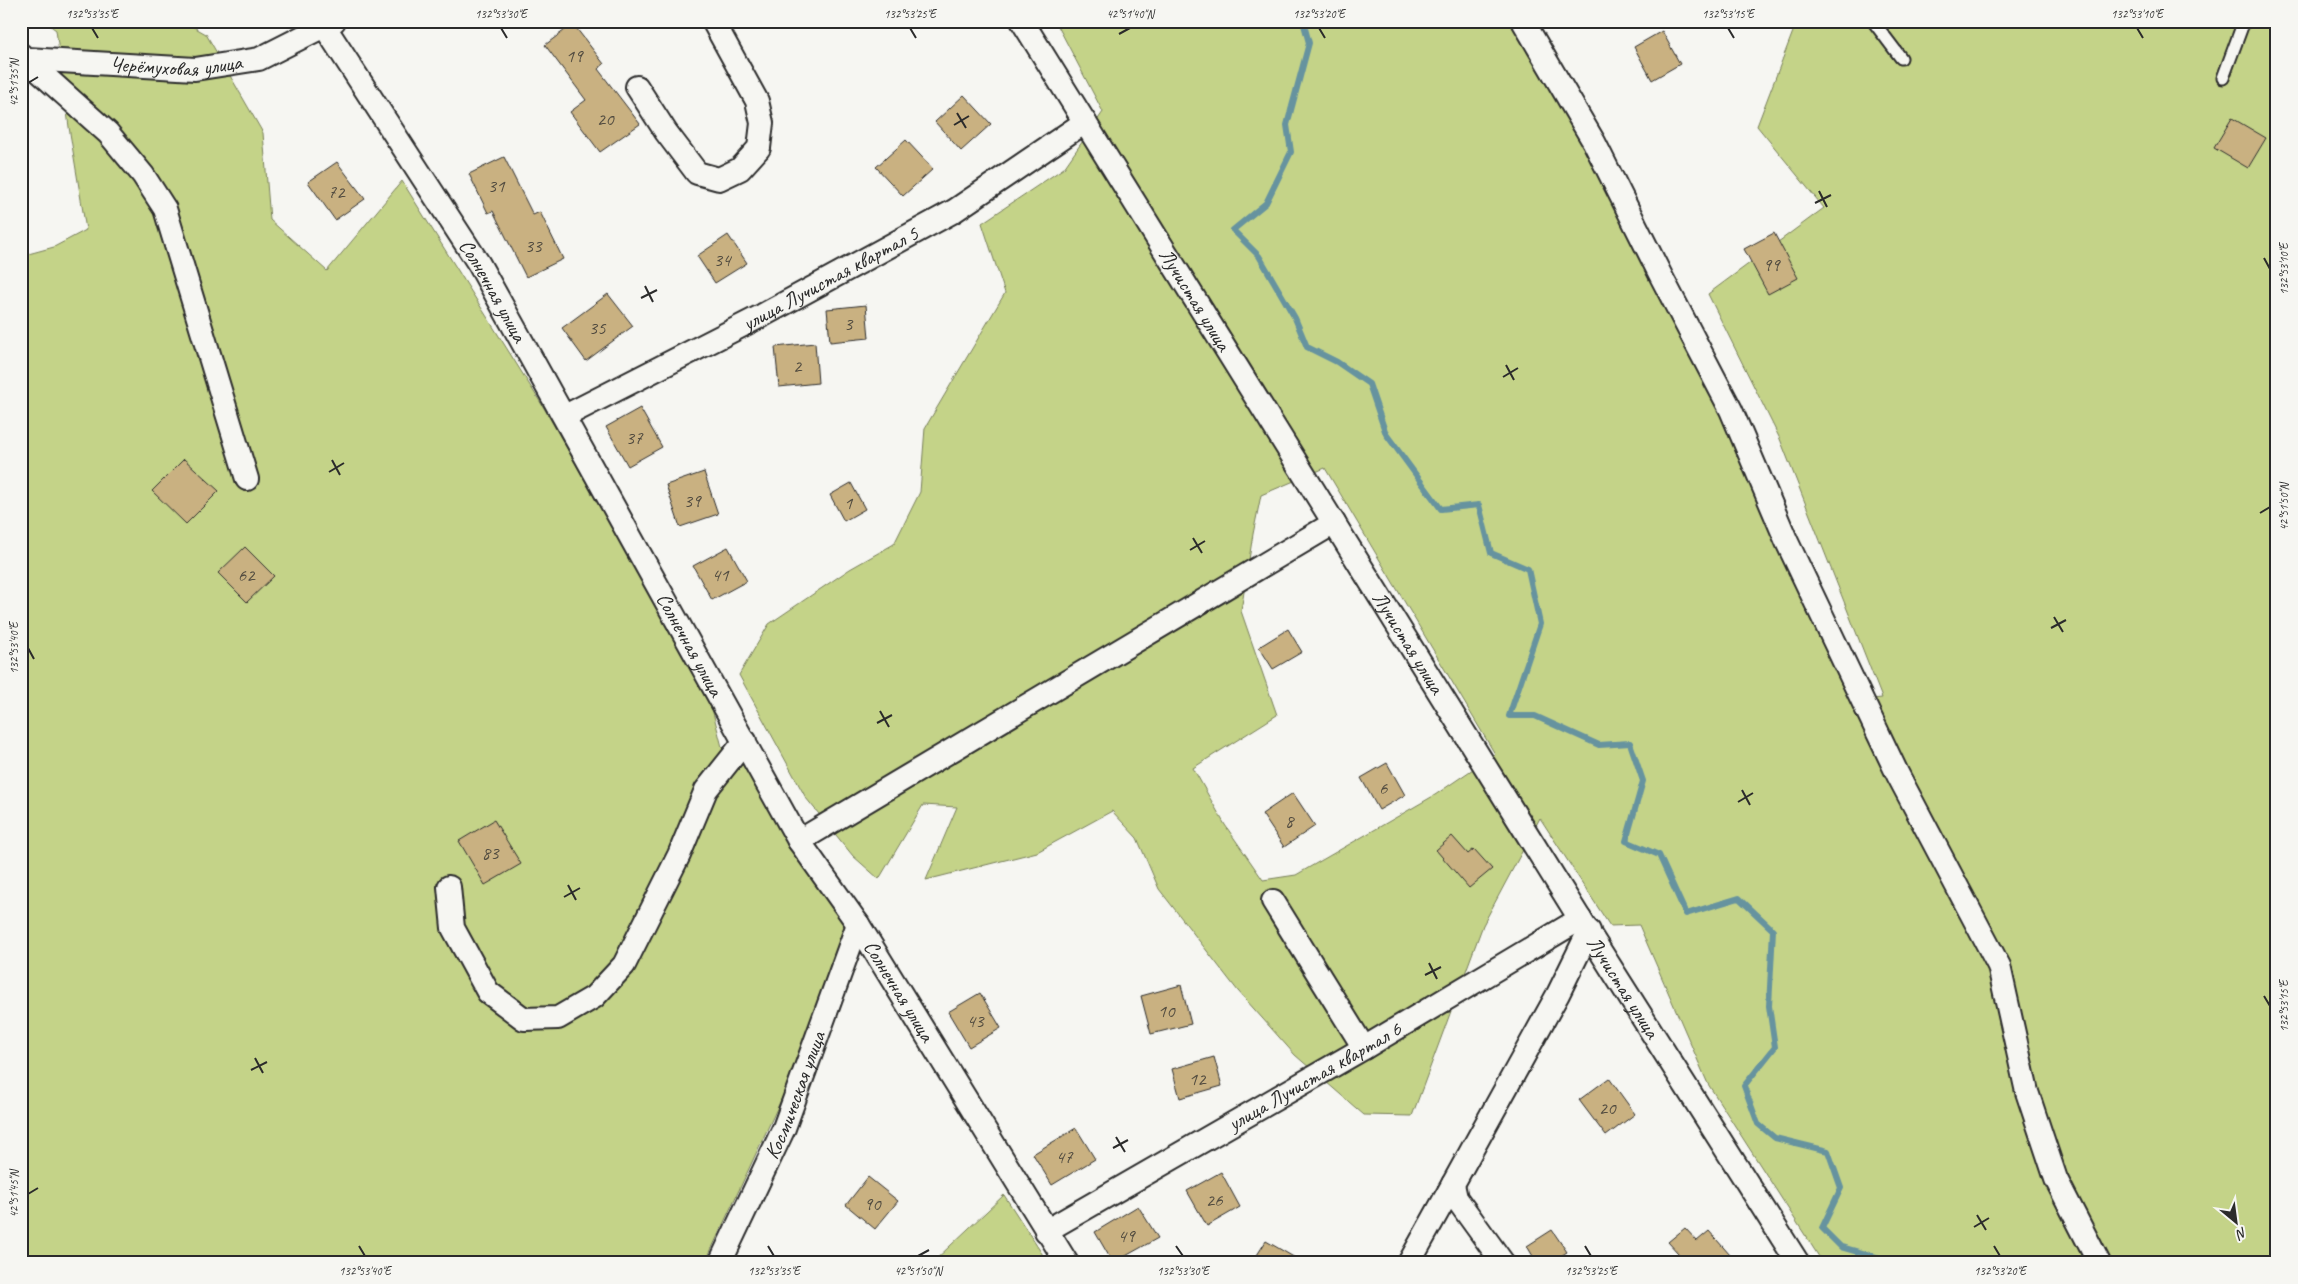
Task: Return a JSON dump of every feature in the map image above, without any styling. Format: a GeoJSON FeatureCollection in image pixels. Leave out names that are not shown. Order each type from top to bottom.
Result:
{"type":"FeatureCollection","features":[{"type":"Feature","properties":{"kind":"street"},"geometry":{"type":"LineString","coordinates":[[637,87],[666,132],[697,173],[719,179],[740,169],[759,148],[762,123],[757,101],[713,21]]}},
{"type":"Feature","properties":{"kind":"street","name":"Лучистая улица"},"geometry":{"type":"LineString","coordinates":[[1022,21],[1585,925],[1798,1263]]}},
{"type":"Feature","properties":{"kind":"street"},"geometry":{"type":"LineString","coordinates":[[1524,21],[1594,142],[1731,410],[1787,542],[1898,775],[1999,966],[2027,1092],[2056,1178],[2099,1263]]}},
{"type":"Feature","properties":{"kind":"street","name":"Черёмуховая улица"},"geometry":{"type":"LineString","coordinates":[[23,58],[195,69],[259,59],[326,23]]}},
{"type":"Feature","properties":{"kind":"street","name":"Солнечная улица"},"geometry":{"type":"LineString","coordinates":[[326,23],[479,264],[799,841],[858,924],[1067,1263]]}},
{"type":"Feature","properties":{"kind":"street"},"geometry":{"type":"LineString","coordinates":[[23,58],[108,133],[143,175],[165,209],[247,479]]}},
{"type":"Feature","properties":{"kind":"street","name":"улица Лучистая квартал 5"},"geometry":{"type":"LineString","coordinates":[[565,416],[763,315],[954,211],[1085,122]]}},
{"type":"Feature","properties":{"kind":"street"},"geometry":{"type":"LineString","coordinates":[[799,841],[1334,523]]}},
{"type":"Feature","properties":{"kind":"street"},"geometry":{"type":"LineString","coordinates":[[449,887],[453,928],[488,992],[524,1019],[558,1018],[594,997],[624,965],[679,855],[706,790],[745,741]]}},
{"type":"Feature","properties":{"kind":"street"},"geometry":{"type":"LineString","coordinates":[[1273,902],[1364,1048]]}},
{"type":"Feature","properties":{"kind":"street","name":"Космическая улица"},"geometry":{"type":"LineString","coordinates":[[720,1263],[784,1128],[858,924]]}},
{"type":"Feature","properties":{"kind":"street"},"geometry":{"type":"LineString","coordinates":[[1410,1263],[1558,994],[1585,925]]}},
{"type":"Feature","properties":{"kind":"street","name":"улица Лучистая квартал 6"},"geometry":{"type":"LineString","coordinates":[[1046,1231],[1364,1048],[1585,925]]}},
{"type":"Feature","properties":{"kind":"street"},"geometry":{"type":"LineString","coordinates":[[1453,1184],[1456,1198],[1503,1263]]}},
{"type":"Feature","properties":{"kind":"lane"},"geometry":{"type":"LineString","coordinates":[[1872,21],[1901,58]]}},
{"type":"Feature","properties":{"kind":"lane"},"geometry":{"type":"LineString","coordinates":[[2223,78],[2244,21]]}},
{"type":"Feature","properties":{"kind":"green space"},"geometry":{"type":"Polygon","coordinates":[[[44,21],[183,21],[206,34],[263,133],[270,220],[327,271],[402,181],[544,408],[710,701],[722,747],[745,754],[848,928],[787,1087],[705,1263],[21,1263],[21,256],[54,247],[86,230],[69,127],[56,30],[44,21]]]}},
{"type":"Feature","properties":{"kind":"green space"},"geometry":{"type":"Polygon","coordinates":[[[1060,21],[1515,21],[1577,133],[1723,414],[1852,701],[1882,698],[1780,439],[1708,294],[1824,208],[1757,126],[1794,29],[1809,21],[2277,21],[2277,1263],[1823,1263],[1708,1084],[1639,925],[1610,926],[1540,818],[1483,925],[1412,1116],[1364,1115],[1295,1055],[1238,991],[1159,889],[1137,838],[1112,811],[1037,852],[926,880],[957,807],[923,805],[879,879],[853,856],[806,798],[739,675],[769,624],[850,569],[894,544],[920,492],[925,428],[1005,293],[982,223],[1064,168],[1103,112],[1058,26],[1060,21]],[[1325,468],[1261,495],[1241,611],[1277,715],[1193,768],[1225,825],[1263,880],[1296,875],[1435,795],[1495,754],[1325,468]]]}},
{"type":"Feature","properties":{"kind":"green space"},"geometry":{"type":"Polygon","coordinates":[[[1004,1195],[1048,1263],[932,1263],[1004,1195]]]}},
{"type":"Feature","properties":{"kind":"building"},"geometry":{"type":"Polygon","coordinates":[[[573,24],[604,64],[598,69],[640,124],[600,152],[570,112],[586,100],[545,45],[573,24]]]}},
{"type":"Feature","properties":{"kind":"building"},"geometry":{"type":"Polygon","coordinates":[[[1662,31],[1680,64],[1652,80],[1634,47],[1662,31]]]}},
{"type":"Feature","properties":{"kind":"building"},"geometry":{"type":"Polygon","coordinates":[[[964,95],[991,124],[961,151],[935,122],[964,95]]]}},
{"type":"Feature","properties":{"kind":"building"},"geometry":{"type":"Polygon","coordinates":[[[2232,118],[2266,138],[2248,168],[2214,148],[2232,118]]]}},
{"type":"Feature","properties":{"kind":"building"},"geometry":{"type":"Polygon","coordinates":[[[906,140],[933,169],[903,196],[876,167],[906,140]]]}},
{"type":"Feature","properties":{"kind":"building"},"geometry":{"type":"Polygon","coordinates":[[[504,157],[533,215],[540,212],[563,259],[526,277],[493,211],[488,213],[469,174],[504,157]]]}},
{"type":"Feature","properties":{"kind":"building"},"geometry":{"type":"Polygon","coordinates":[[[337,162],[365,199],[335,220],[308,182],[337,162]]]}},
{"type":"Feature","properties":{"kind":"building"},"geometry":{"type":"Polygon","coordinates":[[[1774,233],[1798,278],[1768,294],[1744,249],[1774,233]]]}},
{"type":"Feature","properties":{"kind":"building"},"geometry":{"type":"Polygon","coordinates":[[[728,235],[747,263],[715,283],[697,256],[728,235]]]}},
{"type":"Feature","properties":{"kind":"building"},"geometry":{"type":"Polygon","coordinates":[[[608,294],[633,326],[586,361],[562,328],[608,294]]]}},
{"type":"Feature","properties":{"kind":"building"},"geometry":{"type":"Polygon","coordinates":[[[866,305],[869,338],[830,342],[827,309],[866,305]]]}},
{"type":"Feature","properties":{"kind":"building"},"geometry":{"type":"Polygon","coordinates":[[[815,343],[818,383],[779,387],[775,347],[815,343]]]}},
{"type":"Feature","properties":{"kind":"building"},"geometry":{"type":"Polygon","coordinates":[[[640,408],[662,447],[628,466],[606,427],[640,408]]]}},
{"type":"Feature","properties":{"kind":"building"},"geometry":{"type":"Polygon","coordinates":[[[184,459],[219,491],[186,524],[152,491],[184,459]]]}},
{"type":"Feature","properties":{"kind":"building"},"geometry":{"type":"Polygon","coordinates":[[[704,472],[718,514],[680,527],[666,485],[704,472]]]}},
{"type":"Feature","properties":{"kind":"building"},"geometry":{"type":"Polygon","coordinates":[[[851,483],[865,509],[844,521],[830,495],[851,483]]]}},
{"type":"Feature","properties":{"kind":"building"},"geometry":{"type":"Polygon","coordinates":[[[245,547],[274,576],[247,602],[218,573],[245,547]]]}},
{"type":"Feature","properties":{"kind":"building"},"geometry":{"type":"Polygon","coordinates":[[[728,547],[747,581],[712,600],[693,566],[728,547]]]}},
{"type":"Feature","properties":{"kind":"building"},"geometry":{"type":"Polygon","coordinates":[[[1288,629],[1302,652],[1273,669],[1259,647],[1288,629]]]}},
{"type":"Feature","properties":{"kind":"building"},"geometry":{"type":"Polygon","coordinates":[[[1387,763],[1405,795],[1379,810],[1361,778],[1387,763]]]}},
{"type":"Feature","properties":{"kind":"building"},"geometry":{"type":"Polygon","coordinates":[[[1293,793],[1315,826],[1284,847],[1262,814],[1293,793]]]}},
{"type":"Feature","properties":{"kind":"building"},"geometry":{"type":"Polygon","coordinates":[[[494,820],[521,864],[485,885],[459,841],[494,820]]]}},
{"type":"Feature","properties":{"kind":"building"},"geometry":{"type":"Polygon","coordinates":[[[1452,836],[1468,854],[1474,849],[1492,869],[1469,888],[1436,850],[1452,836]]]}},
{"type":"Feature","properties":{"kind":"building"},"geometry":{"type":"Polygon","coordinates":[[[1181,985],[1191,1024],[1151,1034],[1141,996],[1181,985]]]}},
{"type":"Feature","properties":{"kind":"building"},"geometry":{"type":"Polygon","coordinates":[[[980,993],[1001,1028],[969,1047],[948,1012],[980,993]]]}},
{"type":"Feature","properties":{"kind":"building"},"geometry":{"type":"Polygon","coordinates":[[[1214,1057],[1222,1086],[1180,1098],[1172,1069],[1214,1057]]]}},
{"type":"Feature","properties":{"kind":"building"},"geometry":{"type":"Polygon","coordinates":[[[1609,1078],[1635,1114],[1606,1136],[1579,1100],[1609,1078]]]}},
{"type":"Feature","properties":{"kind":"building"},"geometry":{"type":"Polygon","coordinates":[[[1076,1128],[1095,1159],[1052,1185],[1033,1154],[1076,1128]]]}},
{"type":"Feature","properties":{"kind":"building"},"geometry":{"type":"Polygon","coordinates":[[[1221,1172],[1240,1207],[1207,1226],[1187,1191],[1221,1172]]]}},
{"type":"Feature","properties":{"kind":"building"},"geometry":{"type":"Polygon","coordinates":[[[868,1177],[898,1201],[875,1229],[846,1205],[868,1177]]]}},
{"type":"Feature","properties":{"kind":"building"},"geometry":{"type":"Polygon","coordinates":[[[1138,1206],[1158,1238],[1113,1263],[1095,1232],[1138,1206]]]}},
{"type":"Feature","properties":{"kind":"building"},"geometry":{"type":"Polygon","coordinates":[[[1685,1228],[1697,1241],[1709,1231],[1737,1263],[1687,1263],[1668,1242],[1685,1228]]]}},
{"type":"Feature","properties":{"kind":"building"},"geometry":{"type":"Polygon","coordinates":[[[1552,1230],[1567,1252],[1550,1263],[1537,1263],[1527,1246],[1552,1230]]]}},
{"type":"Feature","properties":{"kind":"building"},"geometry":{"type":"Polygon","coordinates":[[[1266,1241],[1304,1263],[1252,1263],[1266,1241]]]}},
{"type":"Feature","properties":{"kind":"waterway"},"geometry":{"type":"LineString","coordinates":[[1303,21],[1309,43],[1287,125],[1291,152],[1266,203],[1233,230],[1259,256],[1295,318],[1307,347],[1337,362],[1369,384],[1386,434],[1441,509],[1479,505],[1491,553],[1528,569],[1540,624],[1509,716],[1535,716],[1599,745],[1630,743],[1643,781],[1626,841],[1659,855],[1686,914],[1739,898],[1773,930],[1769,1006],[1775,1047],[1744,1086],[1758,1124],[1775,1138],[1828,1151],[1841,1188],[1822,1228],[1841,1247],[1897,1263]]}}]}
